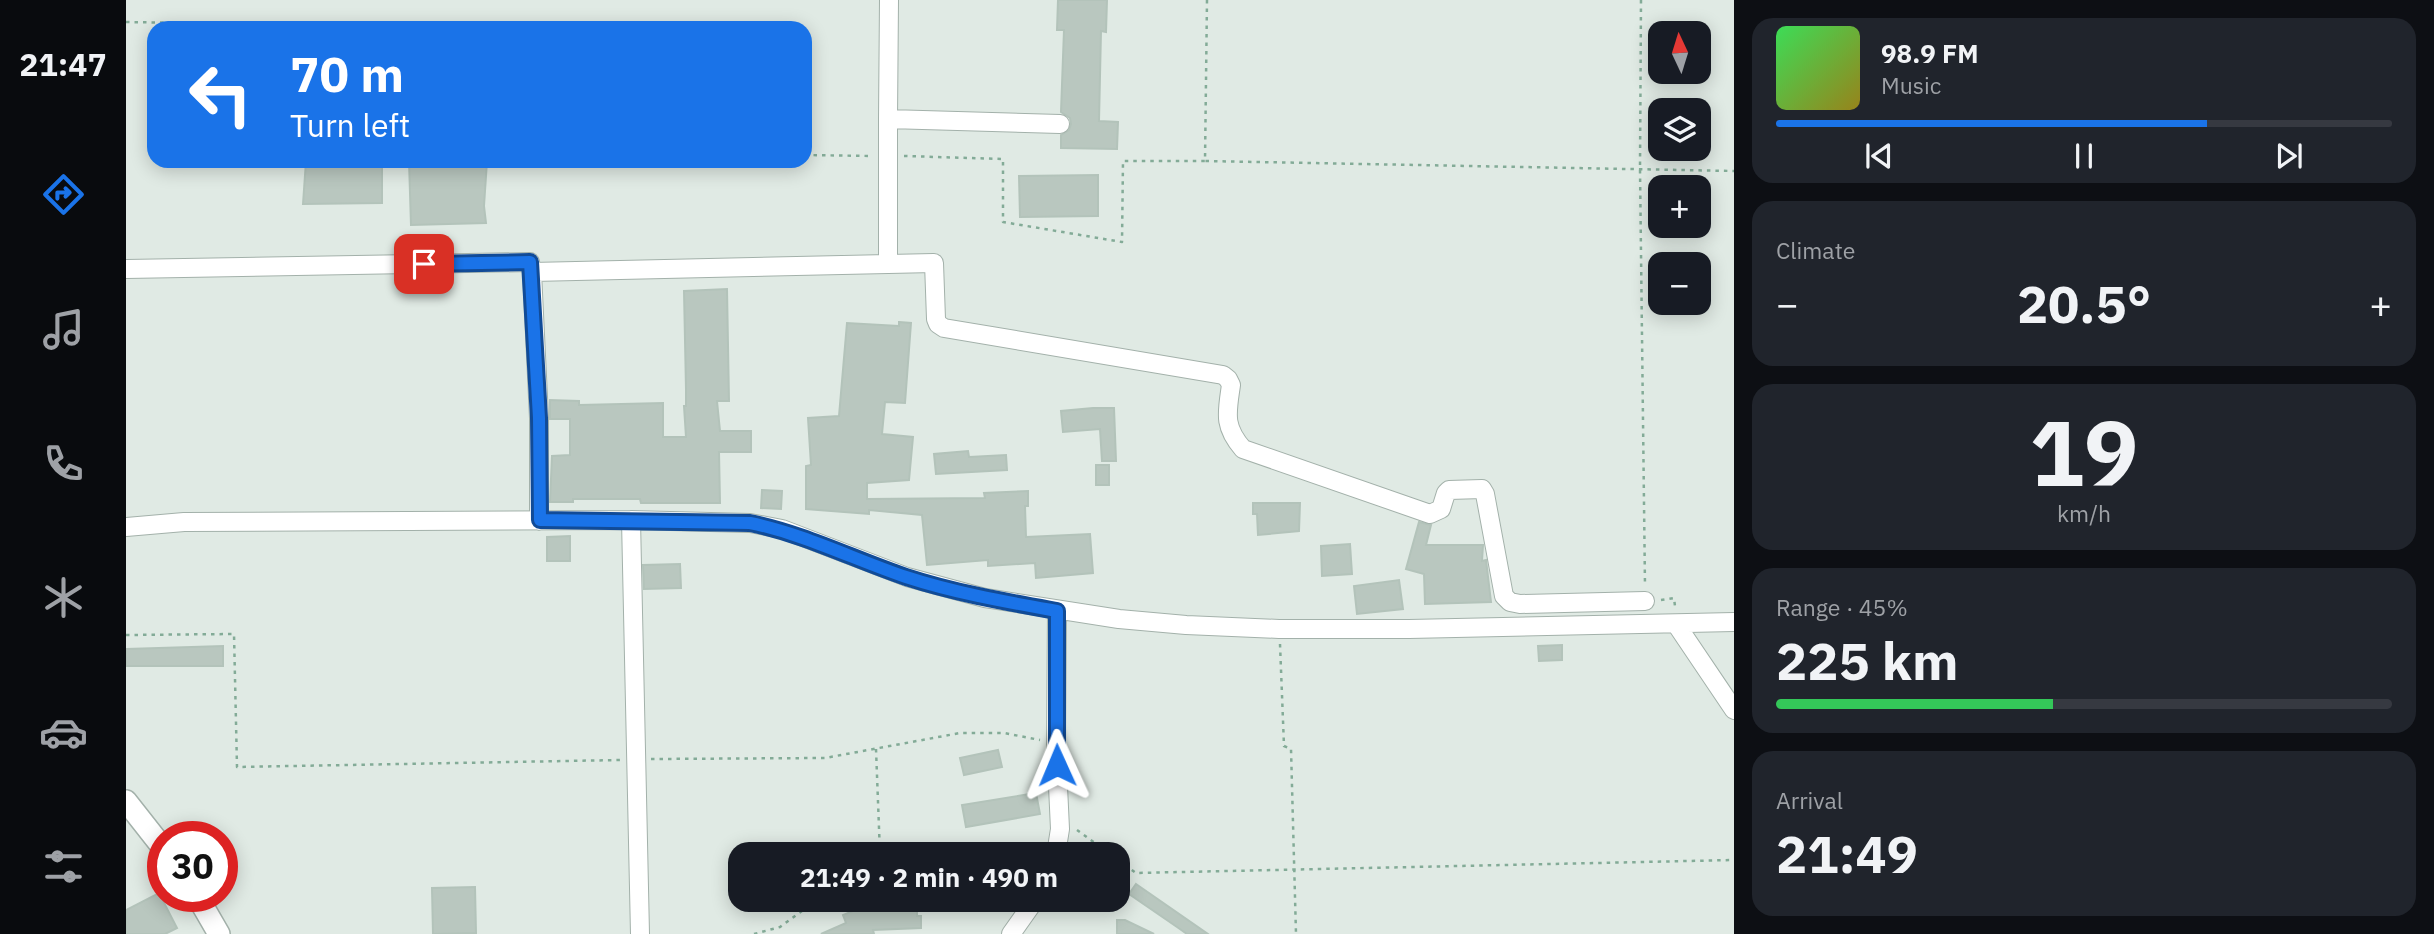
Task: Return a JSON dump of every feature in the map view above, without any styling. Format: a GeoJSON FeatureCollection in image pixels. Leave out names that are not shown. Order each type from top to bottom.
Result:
{"type":"FeatureCollection","features":[{"type":"Feature","properties":{"kind":"street"},"geometry":{"type":"LineString","coordinates":[[888,264],[889,0]]}},
{"type":"Feature","properties":{"kind":"street"},"geometry":{"type":"LineString","coordinates":[[888,119],[1060,124]]}},
{"type":"Feature","properties":{"kind":"street"},"geometry":{"type":"LineString","coordinates":[[126,269],[530,262],[539,418],[540,520]]}},
{"type":"Feature","properties":{"kind":"street"},"geometry":{"type":"LineString","coordinates":[[532,272],[934,263],[936,319],[944,328],[1223,375],[1231,385],[1228,425],[1243,449],[1430,514],[1441,509],[1449,490],[1482,489],[1504,596],[1510,602],[1646,601]]}},
{"type":"Feature","properties":{"kind":"street"},"geometry":{"type":"LineString","coordinates":[[126,527],[184,522],[540,520],[760,525],[782,529],[907,577],[985,598],[1057,611],[1172,624],[1279,629],[1409,629],[1734,622]]}},
{"type":"Feature","properties":{"kind":"street"},"geometry":{"type":"LineString","coordinates":[[631,520],[640,934]]}},
{"type":"Feature","properties":{"kind":"street"},"geometry":{"type":"LineString","coordinates":[[1057,611],[1056,744],[1060,829],[1058,842]]}},
{"type":"Feature","properties":{"kind":"street"},"geometry":{"type":"LineString","coordinates":[[1676,624],[1734,710]]}},
{"type":"Feature","properties":{"kind":"street"},"geometry":{"type":"LineString","coordinates":[[126,801],[147,828]]}},
{"type":"Feature","properties":{"kind":"street"},"geometry":{"type":"LineString","coordinates":[[206,912],[219,934]]}},
{"type":"Feature","properties":{"kind":"street"},"geometry":{"type":"LineString","coordinates":[[1012,934],[1027,912]]}},
{"type":"Feature","properties":{"kind":"path"},"geometry":{"type":"LineString","coordinates":[[1205,162],[1207,0]]}},
{"type":"Feature","properties":{"kind":"path"},"geometry":{"type":"LineString","coordinates":[[1641,0],[1640,169],[1646,601],[1674,598],[1676,624]]}},
{"type":"Feature","properties":{"kind":"path"},"geometry":{"type":"LineString","coordinates":[[126,22],[147,22]]}},
{"type":"Feature","properties":{"kind":"path"},"geometry":{"type":"LineString","coordinates":[[812,155],[1003,159],[1003,222],[1122,242],[1123,161],[1734,171]]}},
{"type":"Feature","properties":{"kind":"path"},"geometry":{"type":"LineString","coordinates":[[1279,629],[1284,746],[1291,749],[1296,934]]}},
{"type":"Feature","properties":{"kind":"path"},"geometry":{"type":"LineString","coordinates":[[126,635],[234,635],[237,767],[825,758],[960,733],[1004,733],[1056,744]]}},
{"type":"Feature","properties":{"kind":"path"},"geometry":{"type":"LineString","coordinates":[[876,748],[880,842]]}},
{"type":"Feature","properties":{"kind":"path"},"geometry":{"type":"LineString","coordinates":[[1060,829],[1076,830],[1093,842]]}},
{"type":"Feature","properties":{"kind":"path"},"geometry":{"type":"LineString","coordinates":[[1130,869],[1136,873],[1734,860]]}},
{"type":"Feature","properties":{"kind":"path"},"geometry":{"type":"LineString","coordinates":[[754,934],[780,927],[801,912]]}},
{"type":"Feature","properties":{"kind":"building"},"geometry":{"type":"Polygon","coordinates":[[[1058,0],[1107,0],[1106,32],[1101,31],[1099,121],[1118,122],[1117,149],[1061,148],[1061,135],[1069,130],[1071,124],[1070,118],[1061,112],[1064,30],[1057,30],[1058,0]]]}},
{"type":"Feature","properties":{"kind":"building"},"geometry":{"type":"Polygon","coordinates":[[[306,168],[382,168],[382,203],[303,204],[306,168]]]}},
{"type":"Feature","properties":{"kind":"building"},"geometry":{"type":"Polygon","coordinates":[[[409,168],[487,168],[484,206],[486,223],[411,225],[409,168]]]}},
{"type":"Feature","properties":{"kind":"building"},"geometry":{"type":"Polygon","coordinates":[[[1098,175],[1098,216],[1020,217],[1019,176],[1098,175]]]}},
{"type":"Feature","properties":{"kind":"building"},"geometry":{"type":"Polygon","coordinates":[[[727,289],[729,401],[717,401],[720,431],[751,431],[751,452],[719,452],[720,503],[641,503],[640,499],[573,499],[573,502],[550,502],[552,456],[570,455],[570,419],[550,419],[550,400],[579,401],[579,405],[663,403],[663,437],[686,437],[684,291],[727,289]]]}},
{"type":"Feature","properties":{"kind":"building"},"geometry":{"type":"Polygon","coordinates":[[[899,322],[911,323],[905,403],[885,402],[882,434],[913,437],[909,480],[867,483],[867,499],[985,498],[984,493],[1028,491],[1028,506],[1025,506],[1026,537],[1090,534],[1093,573],[1036,578],[1035,563],[988,566],[988,560],[927,565],[922,515],[869,510],[869,514],[806,509],[806,466],[811,465],[808,418],[839,416],[847,323],[899,326],[899,322]]]}},
{"type":"Feature","properties":{"kind":"building"},"geometry":{"type":"Polygon","coordinates":[[[1114,408],[1116,461],[1102,461],[1100,429],[1063,432],[1061,411],[1114,408]]]}},
{"type":"Feature","properties":{"kind":"building"},"geometry":{"type":"Polygon","coordinates":[[[968,451],[969,457],[1006,455],[1007,470],[936,474],[934,454],[968,451]]]}},
{"type":"Feature","properties":{"kind":"building"},"geometry":{"type":"Polygon","coordinates":[[[1096,465],[1109,465],[1109,485],[1096,485],[1096,465]]]}},
{"type":"Feature","properties":{"kind":"building"},"geometry":{"type":"Polygon","coordinates":[[[762,490],[782,491],[781,509],[761,508],[762,490]]]}},
{"type":"Feature","properties":{"kind":"building"},"geometry":{"type":"Polygon","coordinates":[[[1253,503],[1300,503],[1299,531],[1258,535],[1257,514],[1253,514],[1253,503]]]}},
{"type":"Feature","properties":{"kind":"building"},"geometry":{"type":"Polygon","coordinates":[[[1419,522],[1431,525],[1426,545],[1483,545],[1482,561],[1486,560],[1491,602],[1425,604],[1424,574],[1406,569],[1419,522]]]}},
{"type":"Feature","properties":{"kind":"building"},"geometry":{"type":"Polygon","coordinates":[[[570,536],[570,561],[547,561],[547,537],[570,536]]]}},
{"type":"Feature","properties":{"kind":"building"},"geometry":{"type":"Polygon","coordinates":[[[1350,544],[1352,574],[1322,576],[1321,546],[1350,544]]]}},
{"type":"Feature","properties":{"kind":"building"},"geometry":{"type":"Polygon","coordinates":[[[680,564],[681,588],[644,589],[643,565],[680,564]]]}},
{"type":"Feature","properties":{"kind":"building"},"geometry":{"type":"Polygon","coordinates":[[[1399,580],[1403,609],[1357,614],[1354,586],[1399,580]]]}},
{"type":"Feature","properties":{"kind":"building"},"geometry":{"type":"Polygon","coordinates":[[[1562,645],[1562,660],[1539,661],[1538,646],[1562,645]]]}},
{"type":"Feature","properties":{"kind":"building"},"geometry":{"type":"Polygon","coordinates":[[[223,646],[223,666],[126,666],[126,649],[223,646]]]}},
{"type":"Feature","properties":{"kind":"building"},"geometry":{"type":"Polygon","coordinates":[[[998,750],[1002,767],[964,775],[960,758],[998,750]]]}},
{"type":"Feature","properties":{"kind":"building"},"geometry":{"type":"Polygon","coordinates":[[[1036,793],[1040,814],[966,827],[962,805],[1036,793]]]}},
{"type":"Feature","properties":{"kind":"building"},"geometry":{"type":"Polygon","coordinates":[[[1136,884],[1208,934],[1187,934],[1130,893],[1136,884]]]}},
{"type":"Feature","properties":{"kind":"building"},"geometry":{"type":"Polygon","coordinates":[[[475,887],[476,933],[433,934],[432,888],[475,887]]]}},
{"type":"Feature","properties":{"kind":"building"},"geometry":{"type":"Polygon","coordinates":[[[147,899],[147,912],[169,912],[177,928],[165,934],[126,934],[126,910],[147,899]]]}},
{"type":"Feature","properties":{"kind":"building"},"geometry":{"type":"Polygon","coordinates":[[[850,912],[917,912],[917,916],[921,916],[921,928],[873,930],[874,934],[821,934],[846,923],[843,915],[850,912]]]}},
{"type":"Feature","properties":{"kind":"building"},"geometry":{"type":"Polygon","coordinates":[[[1117,920],[1125,920],[1154,934],[1117,934],[1117,920]]]}},
{"type":"Feature","properties":{"kind":"route"},"geometry":{"type":"LineString","coordinates":[[424,264],[530,262],[539,418],[540,520],[750,523],[782,529],[907,577],[985,598],[1057,611],[1057,765]]}}]}
